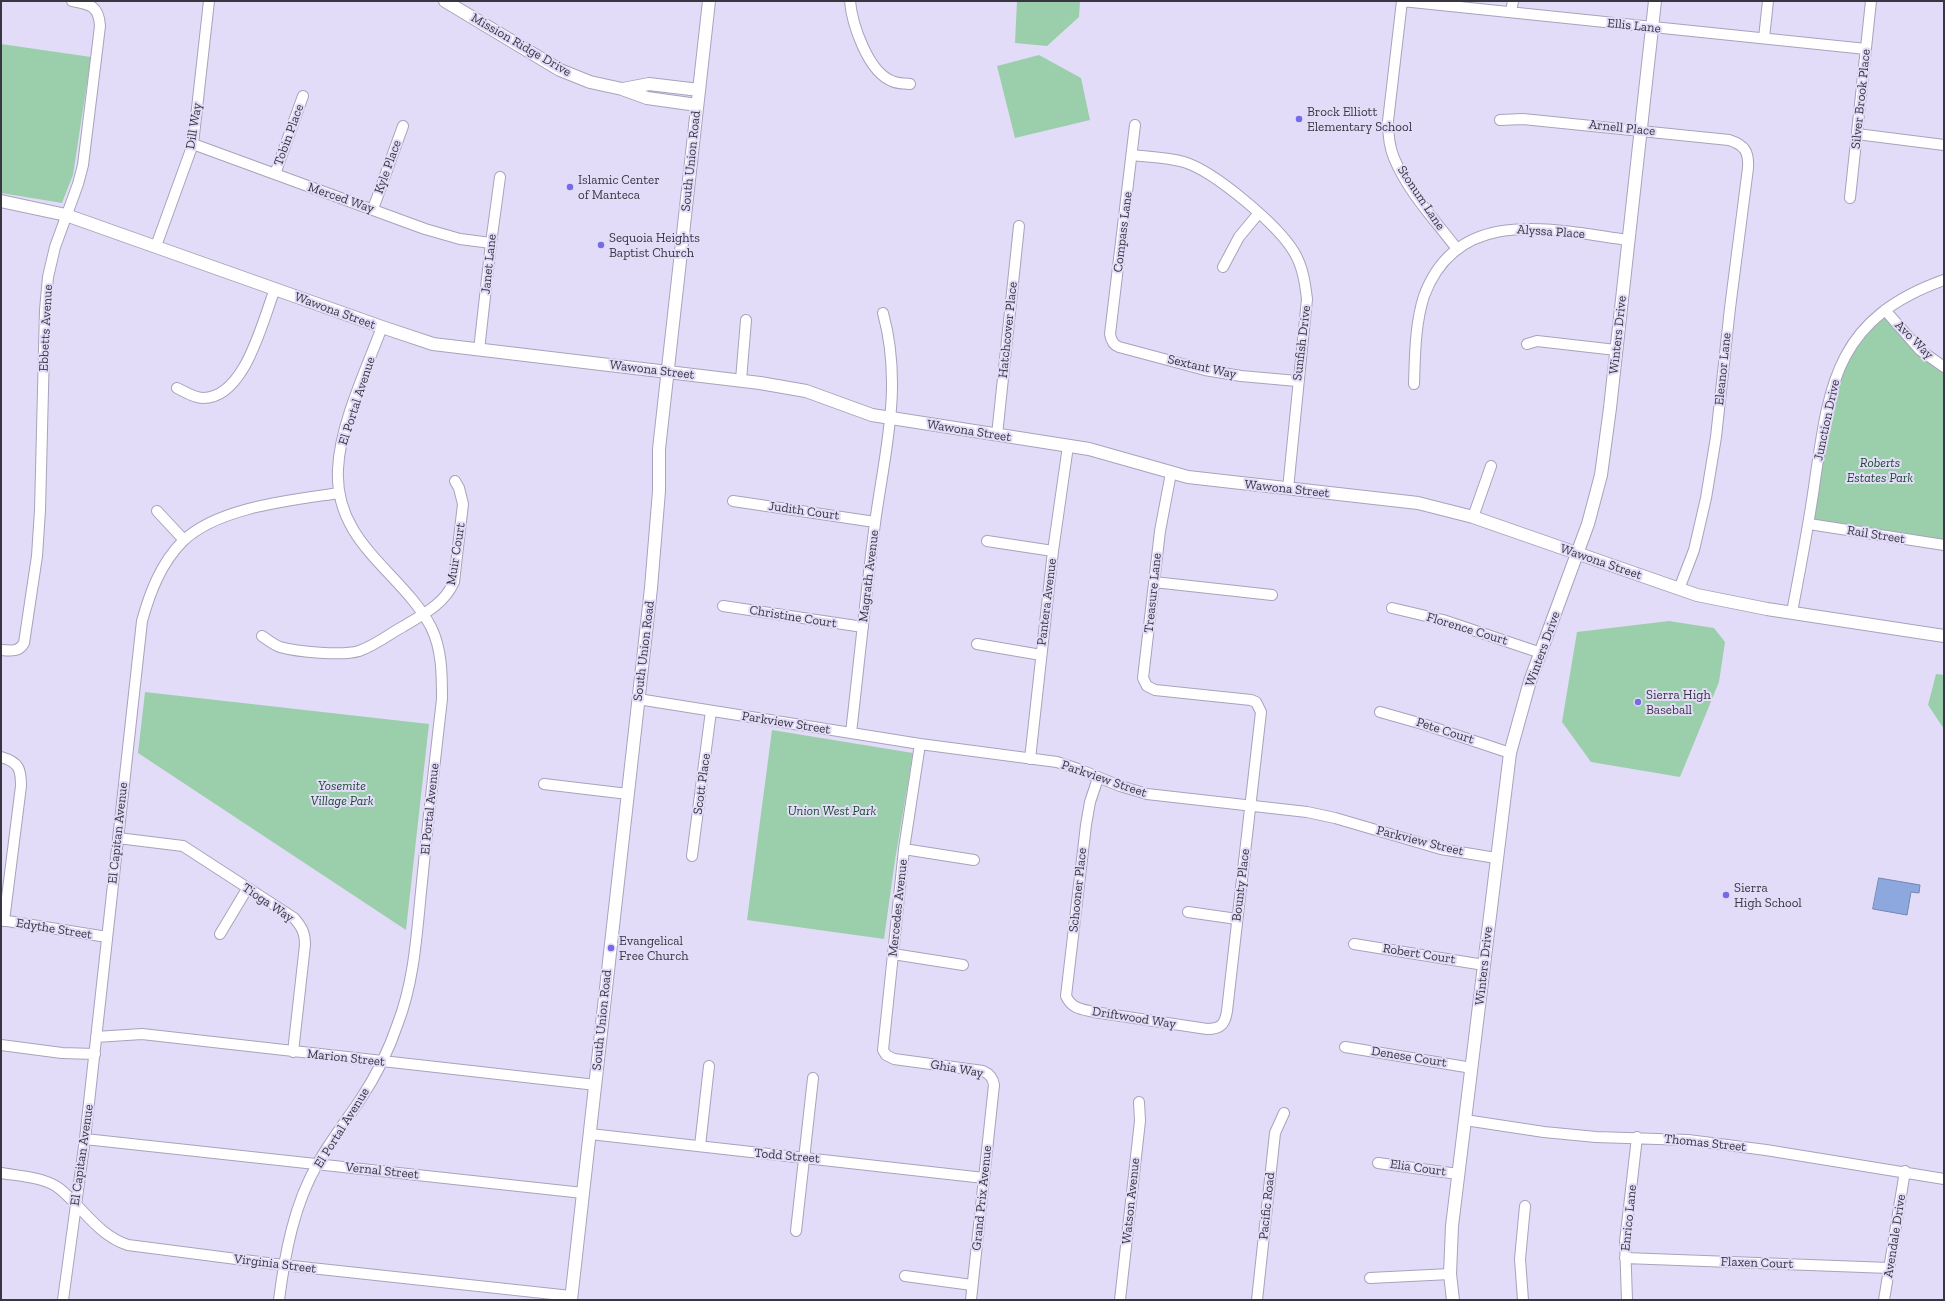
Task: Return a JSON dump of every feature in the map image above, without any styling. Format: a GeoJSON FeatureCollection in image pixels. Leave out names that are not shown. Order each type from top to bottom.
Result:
{"type":"FeatureCollection","features":[{"type":"Feature","properties":{"kind":"street","name":"Ebbetts Avenue"},"geometry":{"type":"LineString","coordinates":[[1,650],[18,650],[24,643],[37,556],[40,510],[45,310],[48,283],[55,247],[83,165],[100,26],[100,16],[97,11],[90,5],[72,1]]}},
{"type":"Feature","properties":{"kind":"street","name":"Dill Way"},"geometry":{"type":"LineString","coordinates":[[156,246],[193,144],[209,1]]}},
{"type":"Feature","properties":{"kind":"street","name":"Mission Ridge Drive"},"geometry":{"type":"LineString","coordinates":[[445,1],[560,70],[590,82],[622,89],[647,98],[697,104]]}},
{"type":"Feature","properties":{"kind":"street","name":"South Union Road"},"geometry":{"type":"LineString","coordinates":[[571,1298],[638,699],[652,588],[660,491],[659,448],[669,372],[709,1]]}},
{"type":"Feature","properties":{"kind":"street"},"geometry":{"type":"LineString","coordinates":[[850,1],[856,32],[866,54],[888,79],[893,82],[910,84]]}},
{"type":"Feature","properties":{"kind":"street","name":"Ellis Lane"},"geometry":{"type":"LineString","coordinates":[[1402,1],[1866,49]]}},
{"type":"Feature","properties":{"kind":"street","name":"Stonum Lane"},"geometry":{"type":"LineString","coordinates":[[1402,1],[1388,121],[1389,140],[1394,157],[1406,181],[1457,249]]}},
{"type":"Feature","properties":{"kind":"street"},"geometry":{"type":"LineString","coordinates":[[1511,12],[1513,1]]}},
{"type":"Feature","properties":{"kind":"street","name":"Winters Drive"},"geometry":{"type":"LineString","coordinates":[[1453,1300],[1450,1274],[1452,1226],[1510,753],[1520,716],[1541,653],[1588,524],[1601,475],[1655,1]]}},
{"type":"Feature","properties":{"kind":"street"},"geometry":{"type":"LineString","coordinates":[[1764,38],[1768,1]]}},
{"type":"Feature","properties":{"kind":"street","name":"Silver Brook Place"},"geometry":{"type":"LineString","coordinates":[[1850,198],[1871,1]]}},
{"type":"Feature","properties":{"kind":"street","name":"Mission Ridge Drive"},"geometry":{"type":"LineString","coordinates":[[622,89],[649,84],[699,90]]}},
{"type":"Feature","properties":{"kind":"street","name":"Tobin Place"},"geometry":{"type":"LineString","coordinates":[[275,174],[303,96]]}},
{"type":"Feature","properties":{"kind":"street","name":"Arnell Place"},"geometry":{"type":"LineString","coordinates":[[1500,120],[1523,119],[1641,130],[1729,140],[1743,146]]}},
{"type":"Feature","properties":{"kind":"street","name":"Compass Lane"},"geometry":{"type":"LineString","coordinates":[[1111,339],[1110,334],[1135,125]]}},
{"type":"Feature","properties":{"kind":"street","name":"Kyle Place"},"geometry":{"type":"LineString","coordinates":[[373,209],[403,126]]}},
{"type":"Feature","properties":{"kind":"street"},"geometry":{"type":"LineString","coordinates":[[1857,134],[1944,145]]}},
{"type":"Feature","properties":{"kind":"street","name":"Merced Way"},"geometry":{"type":"LineString","coordinates":[[193,144],[425,229],[460,239],[491,243]]}},
{"type":"Feature","properties":{"kind":"street","name":"Eleanor Lane"},"geometry":{"type":"LineString","coordinates":[[1679,589],[1699,532],[1716,437],[1730,308],[1748,168],[1748,158],[1746,150],[1743,146]]}},
{"type":"Feature","properties":{"kind":"street","name":"Sunfish Drive"},"geometry":{"type":"LineString","coordinates":[[1132,155],[1170,159],[1199,169],[1228,187],[1279,232],[1294,252],[1305,280],[1307,299],[1306,322],[1297,381],[1288,489]]}},
{"type":"Feature","properties":{"kind":"street","name":"Janet Lane"},"geometry":{"type":"LineString","coordinates":[[479,350],[500,177]]}},
{"type":"Feature","properties":{"kind":"street","name":"Wawona Street"},"geometry":{"type":"LineString","coordinates":[[1,201],[66,215],[433,344],[740,380],[806,391],[872,415],[891,419],[1103,452],[1188,477],[1418,503],[1473,518],[1697,595],[1792,612],[1944,636]]}},
{"type":"Feature","properties":{"kind":"street"},"geometry":{"type":"LineString","coordinates":[[1223,267],[1239,237],[1258,214]]}},
{"type":"Feature","properties":{"kind":"street","name":"Hatchcover Place"},"geometry":{"type":"LineString","coordinates":[[997,435],[1019,226]]}},
{"type":"Feature","properties":{"kind":"street","name":"Alyssa Place"},"geometry":{"type":"LineString","coordinates":[[1414,384],[1416,340],[1424,298],[1438,270],[1457,249],[1492,232],[1515,228],[1546,229],[1628,240]]}},
{"type":"Feature","properties":{"kind":"street","name":"Junction Drive"},"geometry":{"type":"LineString","coordinates":[[1792,612],[1809,524],[1823,424],[1830,393],[1838,368],[1854,342],[1873,320],[1885,310],[1905,296],[1944,280]]}},
{"type":"Feature","properties":{"kind":"street"},"geometry":{"type":"LineString","coordinates":[[177,388],[202,398],[217,395],[238,379],[248,361],[275,289]]}},
{"type":"Feature","properties":{"kind":"street","name":"Avo Way"},"geometry":{"type":"LineString","coordinates":[[1885,310],[1920,350],[1944,367]]}},
{"type":"Feature","properties":{"kind":"street","name":"Magrath Avenue"},"geometry":{"type":"LineString","coordinates":[[851,733],[875,522],[891,419],[893,392],[892,357],[889,335],[883,313]]}},
{"type":"Feature","properties":{"kind":"street"},"geometry":{"type":"LineString","coordinates":[[740,380],[746,320]]}},
{"type":"Feature","properties":{"kind":"street","name":"El Portal Avenue"},"geometry":{"type":"LineString","coordinates":[[279,1300],[283,1265],[296,1214],[317,1164],[361,1099],[382,1062],[398,1023],[408,989],[416,944],[442,699],[442,669],[437,644],[431,628],[423,616],[359,541],[346,518],[339,493],[338,470],[341,442],[382,327]]}},
{"type":"Feature","properties":{"kind":"street","name":"Sextant Way"},"geometry":{"type":"LineString","coordinates":[[1111,339],[1115,345],[1119,347],[1204,370],[1241,376],[1297,381]]}},
{"type":"Feature","properties":{"kind":"street"},"geometry":{"type":"LineString","coordinates":[[1527,344],[1537,342],[1616,350]]}},
{"type":"Feature","properties":{"kind":"street","name":"Pantera Avenue"},"geometry":{"type":"LineString","coordinates":[[1030,759],[1041,655],[1068,446]]}},
{"type":"Feature","properties":{"kind":"street"},"geometry":{"type":"LineString","coordinates":[[1473,518],[1491,466]]}},
{"type":"Feature","properties":{"kind":"street","name":"Treasure Lane"},"geometry":{"type":"LineString","coordinates":[[1171,473],[1160,532],[1143,678],[1148,686],[1155,690],[1251,700],[1256,702],[1261,712],[1261,719]]}},
{"type":"Feature","properties":{"kind":"street","name":"Muir Court"},"geometry":{"type":"LineString","coordinates":[[262,636],[279,647],[336,653],[358,651],[375,644],[423,616],[444,598],[454,582],[463,504],[459,488],[455,481]]}},
{"type":"Feature","properties":{"kind":"street","name":"El Capitan Avenue"},"geometry":{"type":"LineString","coordinates":[[63,1300],[85,1139],[142,621],[151,591],[157,578],[184,540],[200,529],[224,517],[259,506],[339,493]]}},
{"type":"Feature","properties":{"kind":"street","name":"Judith Court"},"geometry":{"type":"LineString","coordinates":[[733,501],[875,522]]}},
{"type":"Feature","properties":{"kind":"street"},"geometry":{"type":"LineString","coordinates":[[157,511],[184,540]]}},
{"type":"Feature","properties":{"kind":"street","name":"Rail Street"},"geometry":{"type":"LineString","coordinates":[[1809,524],[1944,545]]}},
{"type":"Feature","properties":{"kind":"street"},"geometry":{"type":"LineString","coordinates":[[987,540],[1054,551]]}},
{"type":"Feature","properties":{"kind":"street"},"geometry":{"type":"LineString","coordinates":[[1154,582],[1272,595]]}},
{"type":"Feature","properties":{"kind":"street","name":"Christine Court"},"geometry":{"type":"LineString","coordinates":[[723,606],[863,628]]}},
{"type":"Feature","properties":{"kind":"street","name":"Florence Court"},"geometry":{"type":"LineString","coordinates":[[1392,608],[1443,620],[1541,653]]}},
{"type":"Feature","properties":{"kind":"street"},"geometry":{"type":"LineString","coordinates":[[977,644],[1041,655]]}},
{"type":"Feature","properties":{"kind":"street","name":"Parkview Street"},"geometry":{"type":"LineString","coordinates":[[638,699],[920,744],[1057,762],[1098,778],[1147,794],[1307,812],[1335,818],[1441,849],[1496,858]]}},
{"type":"Feature","properties":{"kind":"street","name":"Scott Place"},"geometry":{"type":"LineString","coordinates":[[692,856],[711,711]]}},
{"type":"Feature","properties":{"kind":"street","name":"Pete Court"},"geometry":{"type":"LineString","coordinates":[[1380,712],[1426,725],[1510,753]]}},
{"type":"Feature","properties":{"kind":"street","name":"Bounty Place"},"geometry":{"type":"LineString","coordinates":[[1200,1028],[1217,1029],[1226,1020],[1261,719]]}},
{"type":"Feature","properties":{"kind":"street","name":"Mercedes Avenue"},"geometry":{"type":"LineString","coordinates":[[901,1060],[894,1059],[883,1050],[904,849],[920,744]]}},
{"type":"Feature","properties":{"kind":"street"},"geometry":{"type":"LineString","coordinates":[[1,757],[14,762],[21,771],[21,786],[2,921]]}},
{"type":"Feature","properties":{"kind":"street","name":"Schooner Place"},"geometry":{"type":"LineString","coordinates":[[1070,1003],[1066,996],[1086,825],[1090,802],[1098,778]]}},
{"type":"Feature","properties":{"kind":"street"},"geometry":{"type":"LineString","coordinates":[[544,784],[628,794]]}},
{"type":"Feature","properties":{"kind":"street","name":"Tioga Way"},"geometry":{"type":"LineString","coordinates":[[118,838],[183,846],[294,918],[302,926],[305,936],[293,1052]]}},
{"type":"Feature","properties":{"kind":"street"},"geometry":{"type":"LineString","coordinates":[[904,849],[974,860]]}},
{"type":"Feature","properties":{"kind":"street"},"geometry":{"type":"LineString","coordinates":[[220,934],[248,889]]}},
{"type":"Feature","properties":{"kind":"street"},"geometry":{"type":"LineString","coordinates":[[1188,912],[1237,919]]}},
{"type":"Feature","properties":{"kind":"street","name":"Edythe Street"},"geometry":{"type":"LineString","coordinates":[[2,921],[107,937]]}},
{"type":"Feature","properties":{"kind":"street","name":"Robert Court"},"geometry":{"type":"LineString","coordinates":[[1354,944],[1484,965]]}},
{"type":"Feature","properties":{"kind":"street"},"geometry":{"type":"LineString","coordinates":[[893,954],[963,965]]}},
{"type":"Feature","properties":{"kind":"street","name":"Driftwood Way"},"geometry":{"type":"LineString","coordinates":[[1070,1003],[1079,1009],[1200,1028]]}},
{"type":"Feature","properties":{"kind":"street","name":"Marion Street"},"geometry":{"type":"LineString","coordinates":[[96,1037],[142,1034],[596,1085]]}},
{"type":"Feature","properties":{"kind":"street"},"geometry":{"type":"LineString","coordinates":[[1,1045],[62,1053],[94,1054]]}},
{"type":"Feature","properties":{"kind":"street","name":"Denese Court"},"geometry":{"type":"LineString","coordinates":[[1345,1047],[1472,1068]]}},
{"type":"Feature","properties":{"kind":"street","name":"Ghia Way"},"geometry":{"type":"LineString","coordinates":[[901,1060],[983,1071],[988,1073],[993,1079],[993,1097]]}},
{"type":"Feature","properties":{"kind":"street"},"geometry":{"type":"LineString","coordinates":[[700,1146],[709,1066]]}},
{"type":"Feature","properties":{"kind":"street"},"geometry":{"type":"LineString","coordinates":[[796,1231],[813,1078]]}},
{"type":"Feature","properties":{"kind":"street","name":"Grand Prix Avenue"},"geometry":{"type":"LineString","coordinates":[[971,1300],[993,1097]]}},
{"type":"Feature","properties":{"kind":"street","name":"Watson Avenue"},"geometry":{"type":"LineString","coordinates":[[1120,1300],[1140,1121],[1139,1102]]}},
{"type":"Feature","properties":{"kind":"street","name":"Pacific Road"},"geometry":{"type":"LineString","coordinates":[[1257,1300],[1275,1133],[1284,1114]]}},
{"type":"Feature","properties":{"kind":"street","name":"Thomas Street"},"geometry":{"type":"LineString","coordinates":[[1465,1120],[1544,1132],[1596,1137],[1637,1137],[1688,1140],[1766,1150],[1944,1178]]}},
{"type":"Feature","properties":{"kind":"street","name":"Todd Street"},"geometry":{"type":"LineString","coordinates":[[590,1134],[984,1178]]}},
{"type":"Feature","properties":{"kind":"street","name":"Enrico Lane"},"geometry":{"type":"LineString","coordinates":[[1627,1300],[1625,1258],[1637,1137]]}},
{"type":"Feature","properties":{"kind":"street","name":"Vernal Street"},"geometry":{"type":"LineString","coordinates":[[85,1139],[583,1193]]}},
{"type":"Feature","properties":{"kind":"street","name":"Elia Court"},"geometry":{"type":"LineString","coordinates":[[1378,1163],[1458,1174]]}},
{"type":"Feature","properties":{"kind":"street","name":"Avendale Drive"},"geometry":{"type":"LineString","coordinates":[[1884,1300],[1905,1171]]}},
{"type":"Feature","properties":{"kind":"street","name":"Virginia Street"},"geometry":{"type":"LineString","coordinates":[[1,1173],[48,1182],[59,1188],[100,1229],[114,1240],[128,1245],[283,1265],[571,1298]]}},
{"type":"Feature","properties":{"kind":"street"},"geometry":{"type":"LineString","coordinates":[[1523,1300],[1520,1259],[1525,1206]]}},
{"type":"Feature","properties":{"kind":"street","name":"Flaxen Court"},"geometry":{"type":"LineString","coordinates":[[1625,1258],[1888,1268]]}},
{"type":"Feature","properties":{"kind":"street"},"geometry":{"type":"LineString","coordinates":[[1370,1278],[1450,1274]]}},
{"type":"Feature","properties":{"kind":"street"},"geometry":{"type":"LineString","coordinates":[[905,1276],[972,1284]]}},
{"type":"Feature","properties":{"kind":"green space"},"geometry":{"type":"Polygon","coordinates":[[[1017,1],[1080,1],[1079,17],[1047,46],[1015,43],[1017,1]]]}},
{"type":"Feature","properties":{"kind":"green space"},"geometry":{"type":"Polygon","coordinates":[[[1,44],[91,57],[73,175],[62,203],[1,193],[1,44]]]}},
{"type":"Feature","properties":{"kind":"green space"},"geometry":{"type":"Polygon","coordinates":[[[1039,55],[1081,78],[1090,120],[1015,138],[997,66],[1039,55]]]}},
{"type":"Feature","properties":{"kind":"green space","name":"Roberts Estates Park"},"geometry":{"type":"Polygon","coordinates":[[[1885,310],[1944,367],[1944,545],[1809,524],[1838,368],[1885,310]]]}},
{"type":"Feature","properties":{"kind":"green space","name":"Sierra High Baseball"},"geometry":{"type":"Polygon","coordinates":[[[1669,621],[1714,628],[1725,642],[1719,682],[1680,777],[1591,762],[1562,722],[1577,632],[1669,621]]]}},
{"type":"Feature","properties":{"kind":"green space"},"geometry":{"type":"Polygon","coordinates":[[[1936,674],[1944,675],[1944,729],[1928,705],[1936,674]]]}},
{"type":"Feature","properties":{"kind":"green space","name":"Yosemite Village Park"},"geometry":{"type":"Polygon","coordinates":[[[145,692],[429,724],[406,930],[138,753],[145,692]]]}},
{"type":"Feature","properties":{"kind":"green space","name":"Union West Park"},"geometry":{"type":"Polygon","coordinates":[[[772,730],[913,753],[895,860],[884,939],[747,920],[772,730]]]}},
{"type":"Feature","properties":{"kind":"water"},"geometry":{"type":"Polygon","coordinates":[[[1879,878],[1920,885],[1919,893],[1911,892],[1907,915],[1873,909],[1879,878]]]}},
{"type":"Feature","properties":{"kind":"place","name":"Brock Elliott Elementary School"},"geometry":{"type":"Point","coordinates":[1299,119]}},
{"type":"Feature","properties":{"kind":"place","name":"Islamic Center of Manteca"},"geometry":{"type":"Point","coordinates":[570,187]}},
{"type":"Feature","properties":{"kind":"place","name":"Sequoia Heights Baptist Church"},"geometry":{"type":"Point","coordinates":[601,245]}},
{"type":"Feature","properties":{"kind":"place","name":"Sierra High Baseball"},"geometry":{"type":"Point","coordinates":[1638,702]}},
{"type":"Feature","properties":{"kind":"place","name":"Sierra High School"},"geometry":{"type":"Point","coordinates":[1726,895]}},
{"type":"Feature","properties":{"kind":"place","name":"Evangelical Free Church"},"geometry":{"type":"Point","coordinates":[611,948]}}]}
